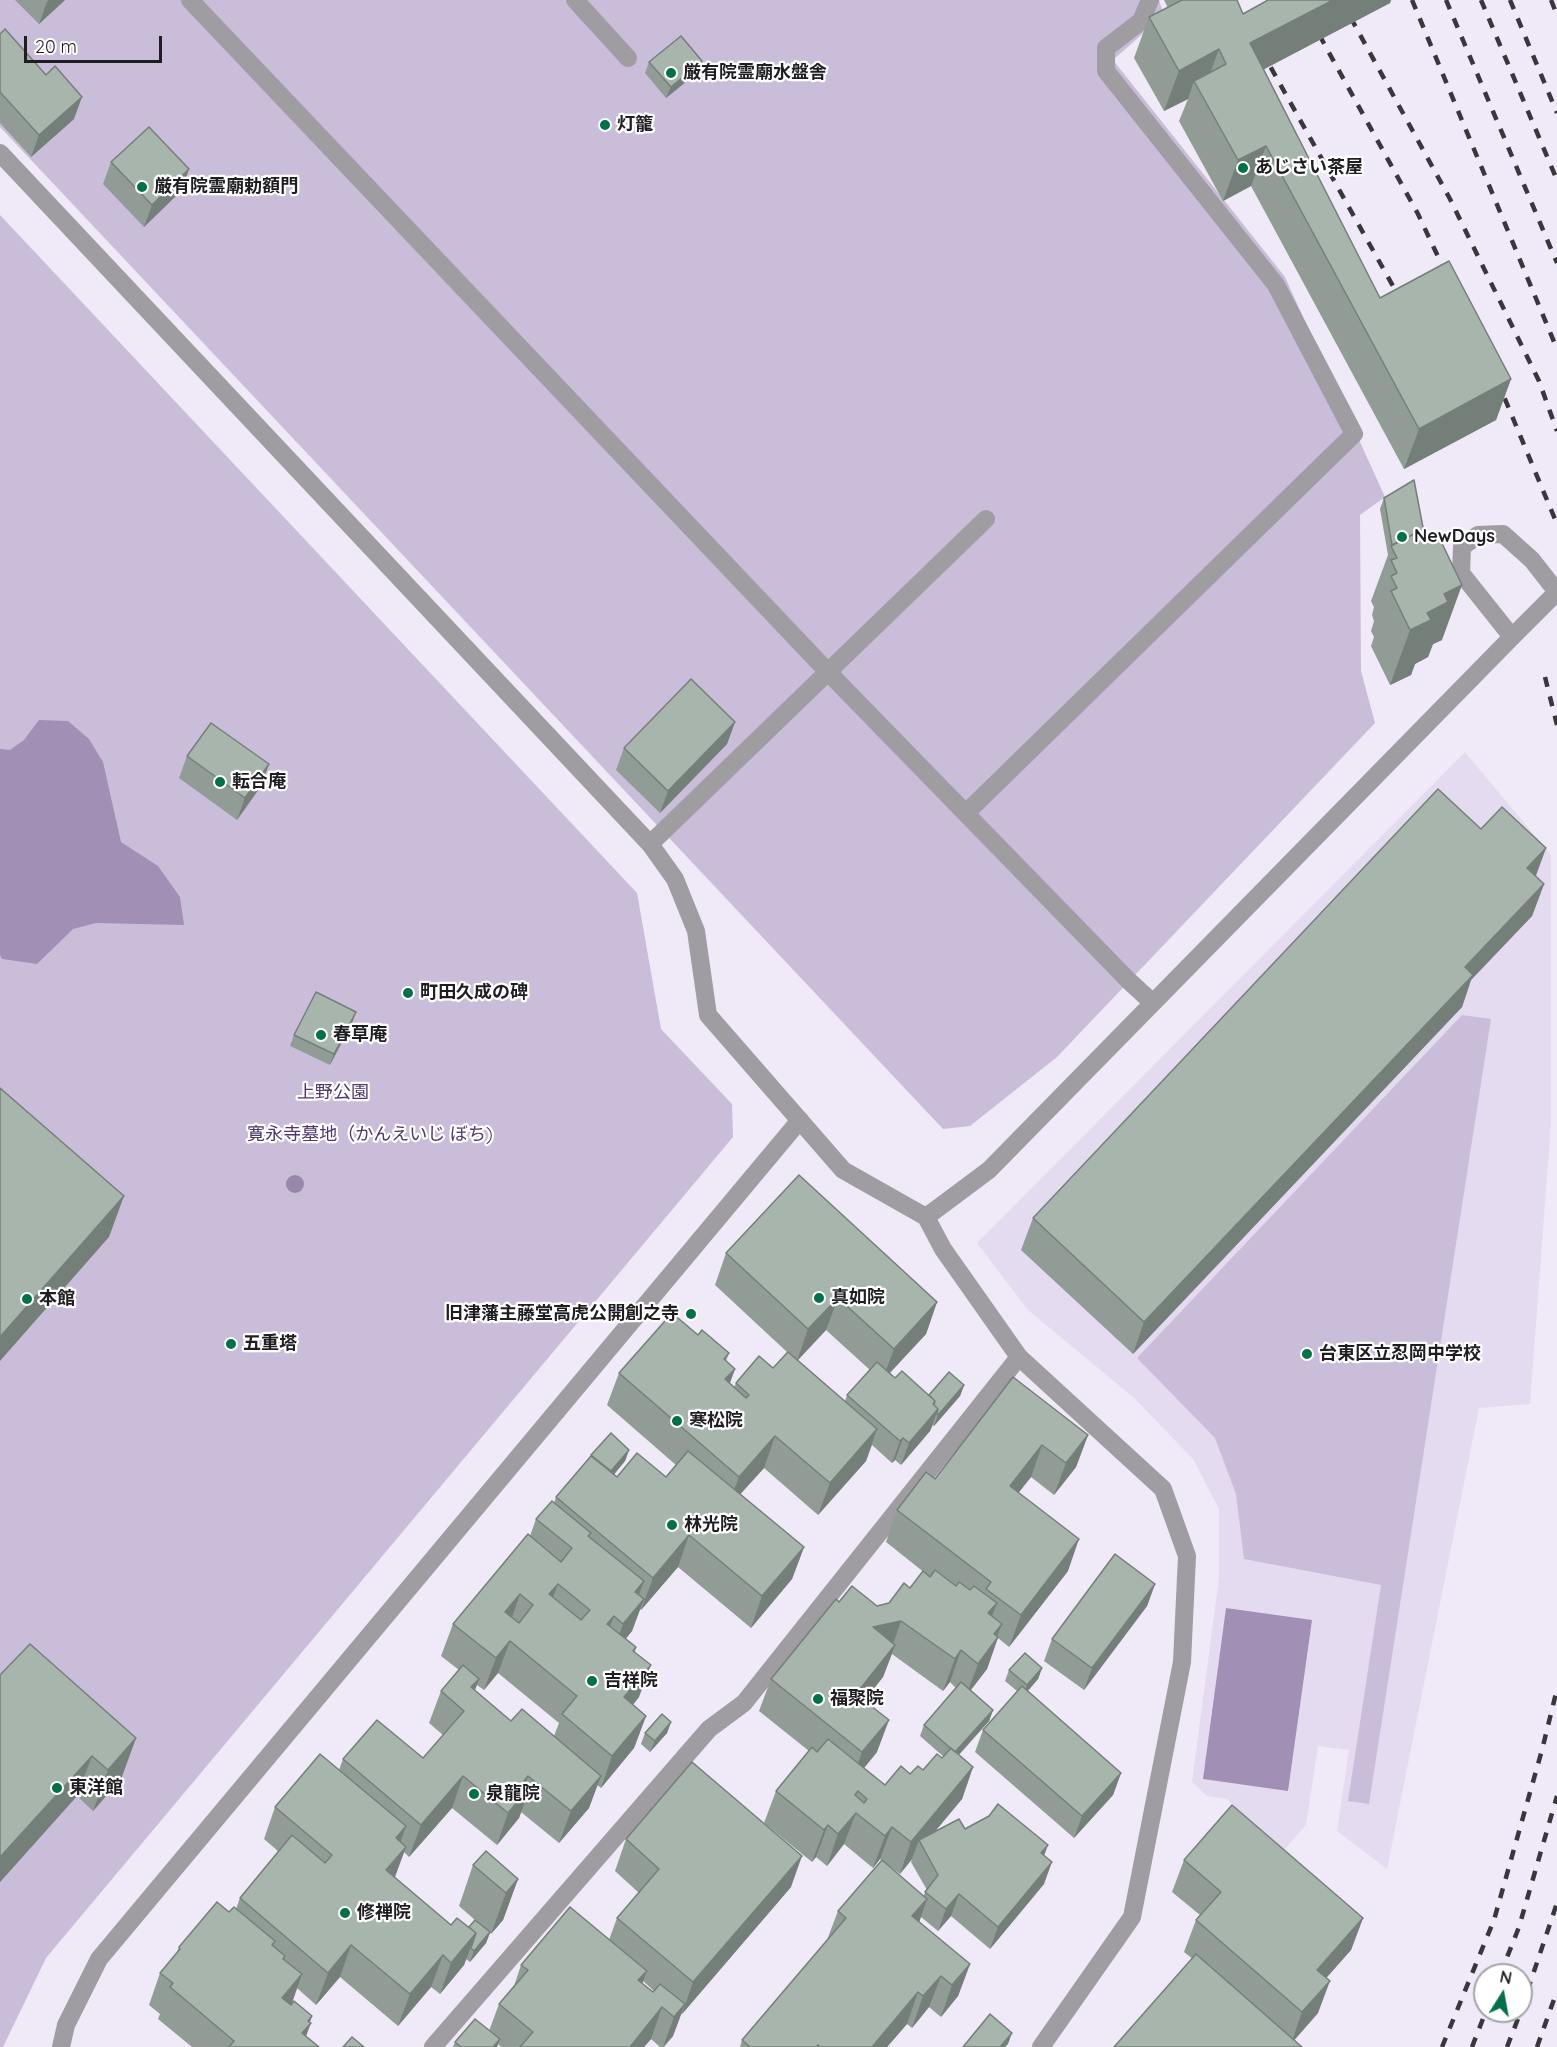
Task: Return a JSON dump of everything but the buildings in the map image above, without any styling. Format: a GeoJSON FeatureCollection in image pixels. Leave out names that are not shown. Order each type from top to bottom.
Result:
{"type":"FeatureCollection","features":[{"type":"Feature","properties":{"kind":"street"},"geometry":{"type":"LineString","coordinates":[[190,0],[828,672],[1153,1003]]}},
{"type":"Feature","properties":{"kind":"street"},"geometry":{"type":"LineString","coordinates":[[575,0],[628,58]]}},
{"type":"Feature","properties":{"kind":"street"},"geometry":{"type":"LineString","coordinates":[[966,813],[1354,434],[1276,285],[1106,70],[1106,48],[1141,21],[1150,0]]}},
{"type":"Feature","properties":{"kind":"street"},"geometry":{"type":"LineString","coordinates":[[0,153],[650,844],[675,879],[696,931],[708,1015],[843,1170],[926,1217],[943,1249],[1019,1357],[1163,1489],[1187,1556],[1182,1662],[1132,1917],[1041,2047]]}},
{"type":"Feature","properties":{"kind":"street"},"geometry":{"type":"LineString","coordinates":[[650,844],[986,519]]}},
{"type":"Feature","properties":{"kind":"street"},"geometry":{"type":"LineString","coordinates":[[926,1217],[989,1170],[1474,677],[1557,592],[1532,560],[1503,534],[1478,535],[1462,547],[1461,573],[1512,638]]}},
{"type":"Feature","properties":{"kind":"street"},"geometry":{"type":"LineString","coordinates":[[61,2047],[66,2025],[99,1959],[800,1120]]}},
{"type":"Feature","properties":{"kind":"street"},"geometry":{"type":"LineString","coordinates":[[433,2047],[709,1729],[744,1702],[1019,1357]]}},
{"type":"Feature","properties":{"kind":"shaded area"},"geometry":{"type":"Polygon","coordinates":[[[39,720],[68,721],[89,739],[103,762],[121,842],[158,866],[180,897],[184,925],[96,923],[73,929],[37,964],[2,959],[0,955],[0,749],[10,750],[24,740],[39,720]]]}},
{"type":"Feature","properties":{"kind":"shaded area","name":"台東区立忍岡中学校"},"geometry":{"type":"Polygon","coordinates":[[[1465,752],[1551,855],[1551,1123],[1530,1404],[1479,1408],[1387,1869],[1337,1831],[1349,1750],[1318,1746],[1306,1825],[1283,1851],[1227,1799],[1207,1796],[1192,1782],[1219,1578],[1219,1509],[1193,1459],[1134,1398],[1028,1310],[977,1243],[1465,752]]]}},
{"type":"Feature","properties":{"kind":"shaded area"},"geometry":{"type":"Polygon","coordinates":[[[1226,1608],[1312,1620],[1288,1791],[1203,1779],[1226,1608]]]}},
{"type":"Feature","properties":{"kind":"green space"},"geometry":{"type":"Polygon","coordinates":[[[0,0],[1159,0],[1164,15],[1113,60],[1285,277],[1385,497],[1360,515],[1361,671],[1375,723],[1057,1057],[970,1126],[943,1129],[0,127],[0,0]]]}},
{"type":"Feature","properties":{"kind":"green space","name":"上野公園"},"geometry":{"type":"Polygon","coordinates":[[[0,215],[637,893],[661,1029],[732,1104],[733,1137],[46,1958],[3,2047],[0,2047],[0,215]]]}},
{"type":"Feature","properties":{"kind":"green space"},"geometry":{"type":"Polygon","coordinates":[[[1462,1015],[1491,1019],[1369,1804],[1348,1801],[1381,1585],[1244,1559],[1236,1494],[1215,1438],[1137,1358],[1462,1015]]]}},
{"type":"Feature","properties":{"kind":"railway"},"geometry":{"type":"LineString","coordinates":[[1300,0],[1418,214],[1449,280]]}},
{"type":"Feature","properties":{"kind":"railway"},"geometry":{"type":"LineString","coordinates":[[1341,0],[1450,199],[1539,381],[1557,431]]}},
{"type":"Feature","properties":{"kind":"railway"},"geometry":{"type":"LineString","coordinates":[[1412,0],[1557,349]]}},
{"type":"Feature","properties":{"kind":"railway"},"geometry":{"type":"LineString","coordinates":[[1446,0],[1557,263]]}},
{"type":"Feature","properties":{"kind":"railway"},"geometry":{"type":"LineString","coordinates":[[1481,0],[1557,180]]}},
{"type":"Feature","properties":{"kind":"railway"},"geometry":{"type":"LineString","coordinates":[[1510,0],[1557,113]]}},
{"type":"Feature","properties":{"kind":"railway"},"geometry":{"type":"LineString","coordinates":[[1551,0],[1557,15]]}},
{"type":"Feature","properties":{"kind":"railway"},"geometry":{"type":"LineString","coordinates":[[1261,50],[1403,304]]}},
{"type":"Feature","properties":{"kind":"railway"},"geometry":{"type":"LineString","coordinates":[[1497,380],[1557,524]]}},
{"type":"Feature","properties":{"kind":"railway"},"geometry":{"type":"LineString","coordinates":[[1545,677],[1557,725]]}},
{"type":"Feature","properties":{"kind":"railway"},"geometry":{"type":"LineString","coordinates":[[1442,2047],[1494,1920],[1557,1689]]}},
{"type":"Feature","properties":{"kind":"railway"},"geometry":{"type":"LineString","coordinates":[[1505,1963],[1519,1927],[1557,1796]]}},
{"type":"Feature","properties":{"kind":"railway"},"geometry":{"type":"LineString","coordinates":[[1533,1974],[1557,1903]]}},
{"type":"Feature","properties":{"kind":"railway"},"geometry":{"type":"LineString","coordinates":[[1537,2047],[1557,1991]]}},
{"type":"Feature","properties":{"kind":"railway"},"geometry":{"type":"LineString","coordinates":[[1472,2047],[1481,2023]]}},
{"type":"Feature","properties":{"kind":"railway"},"geometry":{"type":"LineString","coordinates":[[1507,2047],[1516,2023]]}},
{"type":"Feature","properties":{"kind":"place","name":"厳有院霊廟水盤舎"},"geometry":{"type":"Point","coordinates":[671,73]}},
{"type":"Feature","properties":{"kind":"place","name":"灯籠"},"geometry":{"type":"Point","coordinates":[605,125]}},
{"type":"Feature","properties":{"kind":"place","name":"あじさい茶屋"},"geometry":{"type":"Point","coordinates":[1243,168]}},
{"type":"Feature","properties":{"kind":"place","name":"厳有院霊廟勅額門"},"geometry":{"type":"Point","coordinates":[142,187]}},
{"type":"Feature","properties":{"kind":"place","name":"NewDays"},"geometry":{"type":"Point","coordinates":[1402,537]}},
{"type":"Feature","properties":{"kind":"place","name":"転合庵"},"geometry":{"type":"Point","coordinates":[220,782]}},
{"type":"Feature","properties":{"kind":"place","name":"町田久成の碑"},"geometry":{"type":"Point","coordinates":[408,993]}},
{"type":"Feature","properties":{"kind":"place","name":"春草庵"},"geometry":{"type":"Point","coordinates":[321,1035]}},
{"type":"Feature","properties":{"kind":"place","name":"真如院"},"geometry":{"type":"Point","coordinates":[819,1298]}},
{"type":"Feature","properties":{"kind":"place","name":"本館"},"geometry":{"type":"Point","coordinates":[27,1299]}},
{"type":"Feature","properties":{"kind":"place","name":"旧津藩主藤堂高虎公開創之寺"},"geometry":{"type":"Point","coordinates":[691,1314]}},
{"type":"Feature","properties":{"kind":"place","name":"五重塔"},"geometry":{"type":"Point","coordinates":[231,1344]}},
{"type":"Feature","properties":{"kind":"place","name":"台東区立忍岡中学校"},"geometry":{"type":"Point","coordinates":[1307,1354]}},
{"type":"Feature","properties":{"kind":"place","name":"寒松院"},"geometry":{"type":"Point","coordinates":[677,1421]}},
{"type":"Feature","properties":{"kind":"place","name":"林光院"},"geometry":{"type":"Point","coordinates":[672,1525]}},
{"type":"Feature","properties":{"kind":"place","name":"吉祥院"},"geometry":{"type":"Point","coordinates":[592,1681]}},
{"type":"Feature","properties":{"kind":"place","name":"福聚院"},"geometry":{"type":"Point","coordinates":[818,1699]}},
{"type":"Feature","properties":{"kind":"place","name":"東洋館"},"geometry":{"type":"Point","coordinates":[57,1788]}},
{"type":"Feature","properties":{"kind":"place","name":"泉龍院"},"geometry":{"type":"Point","coordinates":[474,1794]}},
{"type":"Feature","properties":{"kind":"place","name":"修禅院"},"geometry":{"type":"Point","coordinates":[345,1913]}},
{"type":"Feature","properties":{"kind":"park label","name":"寛永寺墓地（かんえいじ ぼち)"},"geometry":{"type":"Point","coordinates":[370,1135]}}]}
